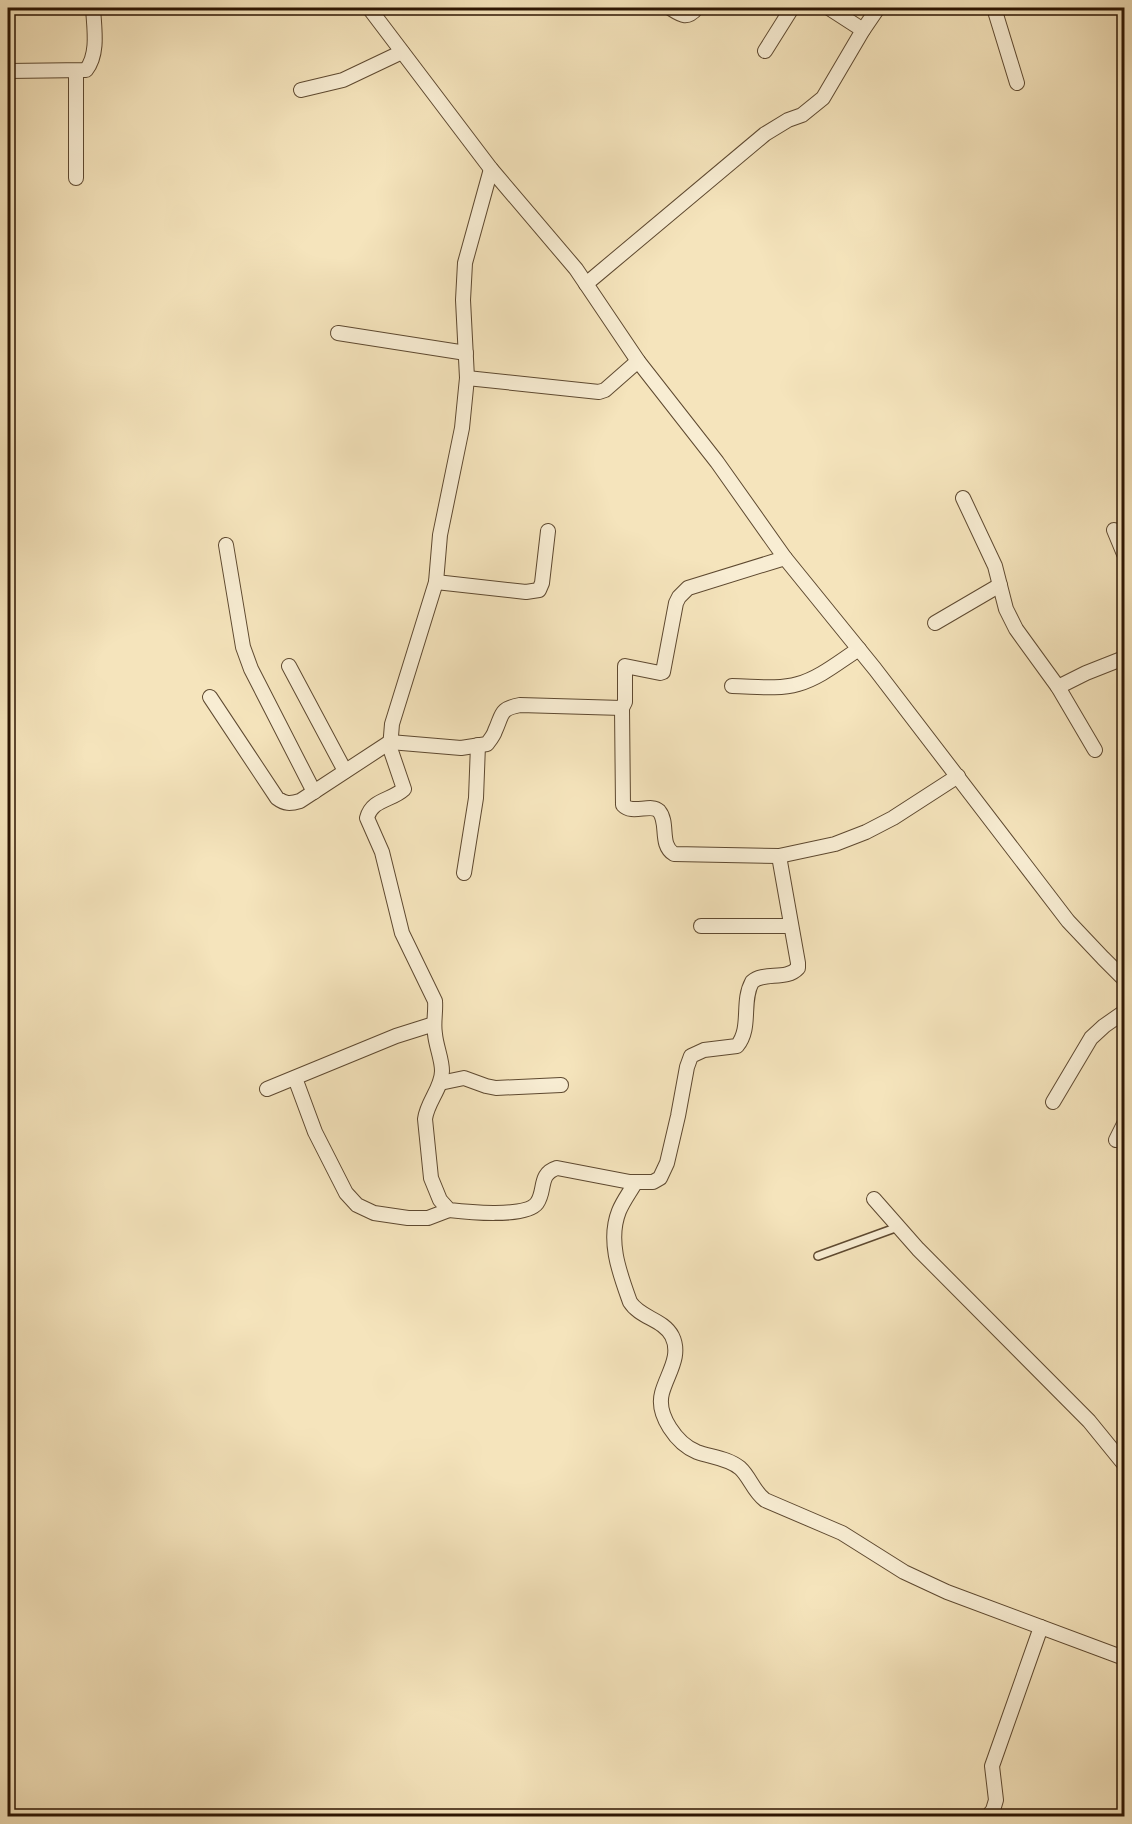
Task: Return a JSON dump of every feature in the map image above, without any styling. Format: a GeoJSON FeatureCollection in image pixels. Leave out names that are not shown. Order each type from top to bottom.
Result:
{"type":"FeatureCollection","features":[{"type":"Feature","properties":{"kind":"street"},"geometry":{"type":"LineString","coordinates":[[8,71],[86,70],[92,60],[93,8]]}},
{"type":"Feature","properties":{"kind":"street"},"geometry":{"type":"LineString","coordinates":[[369,8],[491,169],[576,269],[638,361],[717,462],[785,558],[958,776],[1068,921],[1125,979]]}},
{"type":"Feature","properties":{"kind":"street"},"geometry":{"type":"LineString","coordinates":[[670,8],[686,16],[697,8]]}},
{"type":"Feature","properties":{"kind":"street"},"geometry":{"type":"LineString","coordinates":[[765,51],[792,8]]}},
{"type":"Feature","properties":{"kind":"street"},"geometry":{"type":"LineString","coordinates":[[829,8],[863,30]]}},
{"type":"Feature","properties":{"kind":"street"},"geometry":{"type":"LineString","coordinates":[[586,284],[765,134],[812,108],[823,98],[863,30],[879,8]]}},
{"type":"Feature","properties":{"kind":"street"},"geometry":{"type":"LineString","coordinates":[[994,8],[1017,83]]}},
{"type":"Feature","properties":{"kind":"street"},"geometry":{"type":"LineString","coordinates":[[301,90],[343,80],[402,52]]}},
{"type":"Feature","properties":{"kind":"street"},"geometry":{"type":"LineString","coordinates":[[76,71],[76,178]]}},
{"type":"Feature","properties":{"kind":"street"},"geometry":{"type":"LineString","coordinates":[[449,1210],[440,1200],[431,1178],[425,1119],[426,1109],[440,1083],[442,1071],[434,1032],[435,1001],[402,933],[382,852],[367,818],[369,811],[376,803],[404,789],[390,748],[392,724],[436,582],[440,535],[462,428],[467,378],[463,300],[465,263],[491,169]]}},
{"type":"Feature","properties":{"kind":"street"},"geometry":{"type":"LineString","coordinates":[[338,333],[466,353]]}},
{"type":"Feature","properties":{"kind":"street"},"geometry":{"type":"LineString","coordinates":[[467,378],[594,393],[602,392],[638,361]]}},
{"type":"Feature","properties":{"kind":"street"},"geometry":{"type":"LineString","coordinates":[[963,498],[995,566],[1006,609],[1016,629],[1058,687],[1095,750]]}},
{"type":"Feature","properties":{"kind":"street"},"geometry":{"type":"LineString","coordinates":[[1113,530],[1125,554]]}},
{"type":"Feature","properties":{"kind":"street"},"geometry":{"type":"LineString","coordinates":[[436,582],[526,592],[539,590],[542,583],[548,531]]}},
{"type":"Feature","properties":{"kind":"street"},"geometry":{"type":"LineString","coordinates":[[226,545],[241,635],[251,669],[314,792]]}},
{"type":"Feature","properties":{"kind":"street"},"geometry":{"type":"LineString","coordinates":[[785,558],[688,588],[676,603],[663,672],[625,666],[626,702],[622,708],[623,805],[628,809],[654,808],[659,811],[667,848],[672,853],[779,856],[835,844],[866,832],[893,818],[958,776]]}},
{"type":"Feature","properties":{"kind":"street"},"geometry":{"type":"LineString","coordinates":[[935,623],[1000,585]]}},
{"type":"Feature","properties":{"kind":"street"},"geometry":{"type":"LineString","coordinates":[[732,686],[777,687],[797,684],[813,678],[859,650]]}},
{"type":"Feature","properties":{"kind":"street"},"geometry":{"type":"LineString","coordinates":[[1058,687],[1125,658]]}},
{"type":"Feature","properties":{"kind":"street"},"geometry":{"type":"LineString","coordinates":[[289,666],[345,771]]}},
{"type":"Feature","properties":{"kind":"street"},"geometry":{"type":"LineString","coordinates":[[210,697],[277,798],[291,804],[300,801],[390,742],[461,747],[487,744],[495,732],[500,715],[507,708],[520,705],[622,708]]}},
{"type":"Feature","properties":{"kind":"street"},"geometry":{"type":"LineString","coordinates":[[464,873],[476,798],[478,745]]}},
{"type":"Feature","properties":{"kind":"street"},"geometry":{"type":"LineString","coordinates":[[295,1078],[315,1132],[346,1193],[357,1205],[374,1213],[408,1218],[428,1218],[449,1210],[501,1213],[529,1209],[537,1203],[546,1175],[557,1168],[635,1183],[653,1182],[660,1178],[664,1171],[691,1056],[704,1050],[737,1046],[743,1037],[747,993],[752,982],[761,977],[791,973],[798,968],[779,856]]}},
{"type":"Feature","properties":{"kind":"street"},"geometry":{"type":"LineString","coordinates":[[700,926],[791,926]]}},
{"type":"Feature","properties":{"kind":"street"},"geometry":{"type":"LineString","coordinates":[[1053,1102],[1091,1038],[1125,1012]]}},
{"type":"Feature","properties":{"kind":"street"},"geometry":{"type":"LineString","coordinates":[[267,1089],[396,1036],[434,1024]]}},
{"type":"Feature","properties":{"kind":"street"},"geometry":{"type":"LineString","coordinates":[[440,1083],[464,1078],[496,1088],[561,1085]]}},
{"type":"Feature","properties":{"kind":"street"},"geometry":{"type":"LineString","coordinates":[[1116,1140],[1125,1124]]}},
{"type":"Feature","properties":{"kind":"street"},"geometry":{"type":"LineString","coordinates":[[635,1183],[616,1220],[614,1242],[617,1260],[634,1308],[664,1326],[673,1339],[675,1356],[661,1402],[665,1418],[679,1439],[695,1451],[738,1466],[756,1492],[765,1500],[842,1533],[897,1568],[946,1592],[1125,1658]]}},
{"type":"Feature","properties":{"kind":"street"},"geometry":{"type":"LineString","coordinates":[[874,1199],[918,1249],[1089,1421],[1125,1464]]}},
{"type":"Feature","properties":{"kind":"street"},"geometry":{"type":"LineString","coordinates":[[988,1816],[996,1800],[993,1766],[1041,1627]]}},
{"type":"Feature","properties":{"kind":"lane"},"geometry":{"type":"LineString","coordinates":[[818,1256],[898,1227]]}}]}
